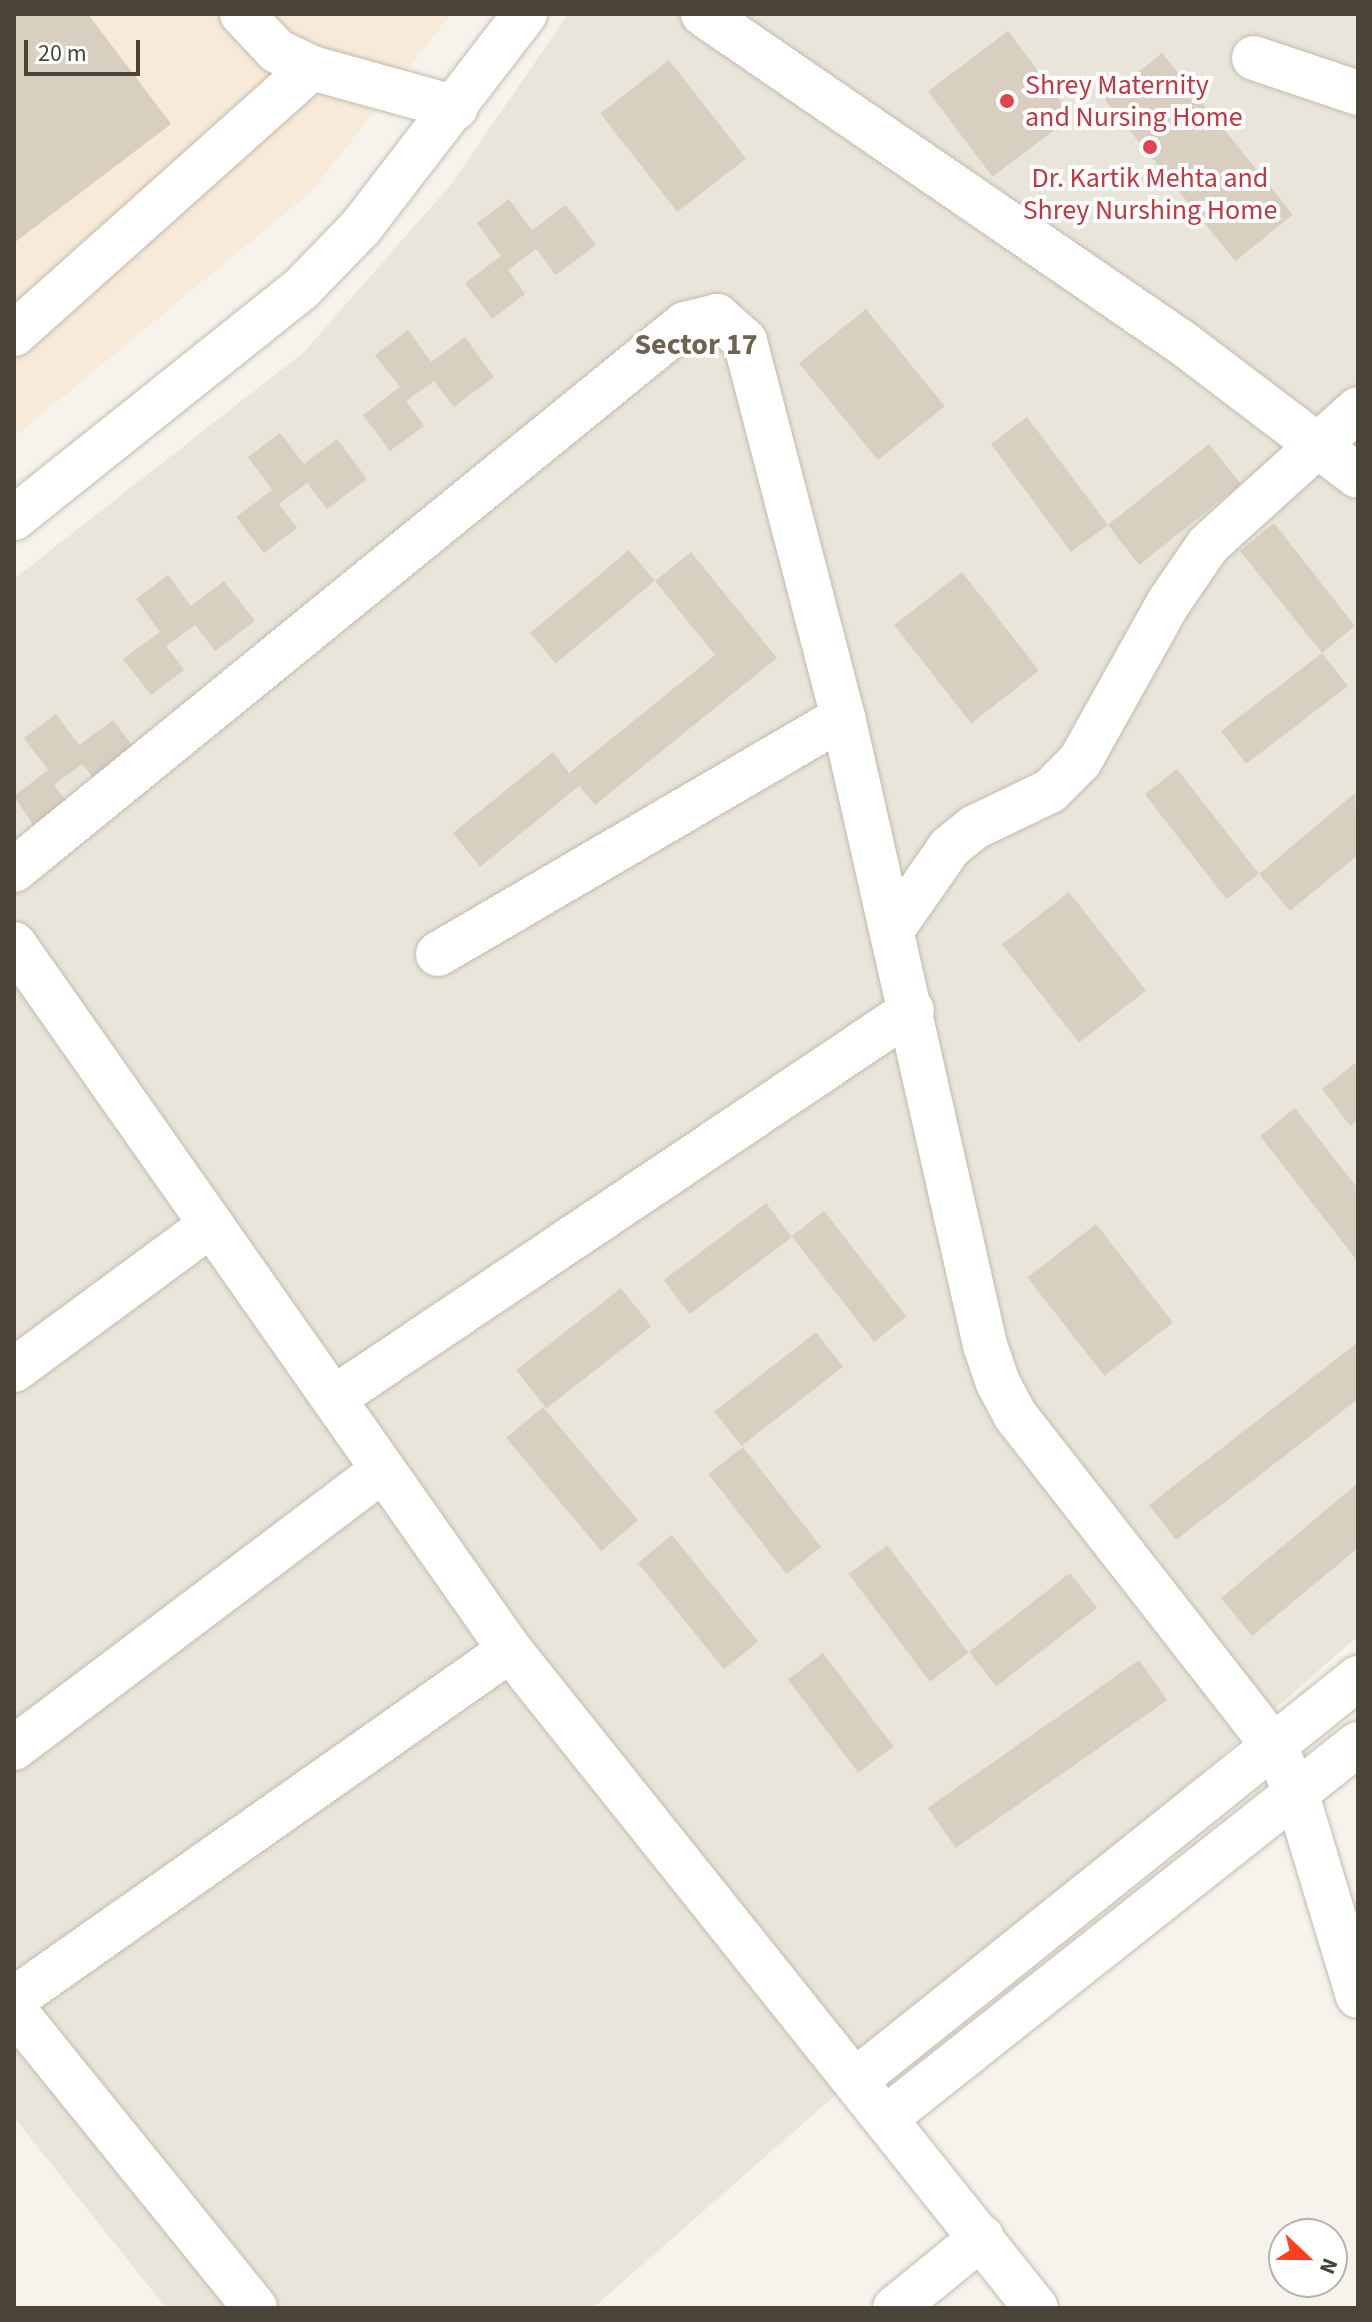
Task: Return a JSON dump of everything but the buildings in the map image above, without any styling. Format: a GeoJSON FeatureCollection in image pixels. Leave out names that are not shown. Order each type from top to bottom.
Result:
{"type":"FeatureCollection","features":[{"type":"Feature","properties":{"kind":"street"},"geometry":{"type":"LineString","coordinates":[[242,14],[277,51],[312,68],[456,108]]}},
{"type":"Feature","properties":{"kind":"street"},"geometry":{"type":"LineString","coordinates":[[14,518],[300,290],[361,227],[456,108],[525,14]]}},
{"type":"Feature","properties":{"kind":"street"},"geometry":{"type":"LineString","coordinates":[[703,14],[1020,228],[1323,446],[1358,476]]}},
{"type":"Feature","properties":{"kind":"street"},"geometry":{"type":"LineString","coordinates":[[1254,58],[1358,93]]}},
{"type":"Feature","properties":{"kind":"street"},"geometry":{"type":"LineString","coordinates":[[14,334],[312,68]]}},
{"type":"Feature","properties":{"kind":"street"},"geometry":{"type":"LineString","coordinates":[[14,870],[685,324],[717,316],[745,341],[843,717],[912,1010],[985,1345],[998,1383],[1015,1415],[1274,1746],[1296,1792],[1358,1996]]}},
{"type":"Feature","properties":{"kind":"street"},"geometry":{"type":"LineString","coordinates":[[892,930],[950,847],[975,827],[1050,791],[1080,761],[1187,573],[1208,545],[1323,446],[1358,409]]}},
{"type":"Feature","properties":{"kind":"street"},"geometry":{"type":"LineString","coordinates":[[438,954],[843,717]]}},
{"type":"Feature","properties":{"kind":"street"},"geometry":{"type":"LineString","coordinates":[[14,944],[334,1398],[381,1471],[510,1650],[857,2079],[1036,2308]]}},
{"type":"Feature","properties":{"kind":"street"},"geometry":{"type":"LineString","coordinates":[[334,1398],[912,1010]]}},
{"type":"Feature","properties":{"kind":"street"},"geometry":{"type":"LineString","coordinates":[[14,1370],[211,1225]]}},
{"type":"Feature","properties":{"kind":"street"},"geometry":{"type":"LineString","coordinates":[[14,1748],[381,1471]]}},
{"type":"Feature","properties":{"kind":"street"},"geometry":{"type":"LineString","coordinates":[[14,1999],[510,1650]]}},
{"type":"Feature","properties":{"kind":"street"},"geometry":{"type":"LineString","coordinates":[[857,2079],[1358,1678]]}},
{"type":"Feature","properties":{"kind":"street"},"geometry":{"type":"LineString","coordinates":[[887,2117],[1358,1744]]}},
{"type":"Feature","properties":{"kind":"street"},"geometry":{"type":"LineString","coordinates":[[14,2010],[255,2308]]}},
{"type":"Feature","properties":{"kind":"street"},"geometry":{"type":"LineString","coordinates":[[895,2308],[982,2237]]}},
{"type":"Feature","properties":{"kind":"shaded area"},"geometry":{"type":"Polygon","coordinates":[[[14,14],[451,14],[311,192],[14,437],[14,14]]]}},
{"type":"Feature","properties":{"kind":"shaded area"},"geometry":{"type":"Polygon","coordinates":[[[568,14],[1358,14],[1358,1636],[593,2308],[166,2308],[14,2117],[14,579],[304,352],[453,182],[568,14]]]}},
{"type":"Feature","properties":{"kind":"place","name":"Shrey Maternity and Nursing Home"},"geometry":{"type":"Point","coordinates":[1007,101]}},
{"type":"Feature","properties":{"kind":"place","name":"Dr. Kartik Mehta and Shrey Nurshing Home"},"geometry":{"type":"Point","coordinates":[1150,147]}},
{"type":"Feature","properties":{"kind":"district","name":"Sector 17"},"geometry":{"type":"Point","coordinates":[696,345]}}]}
